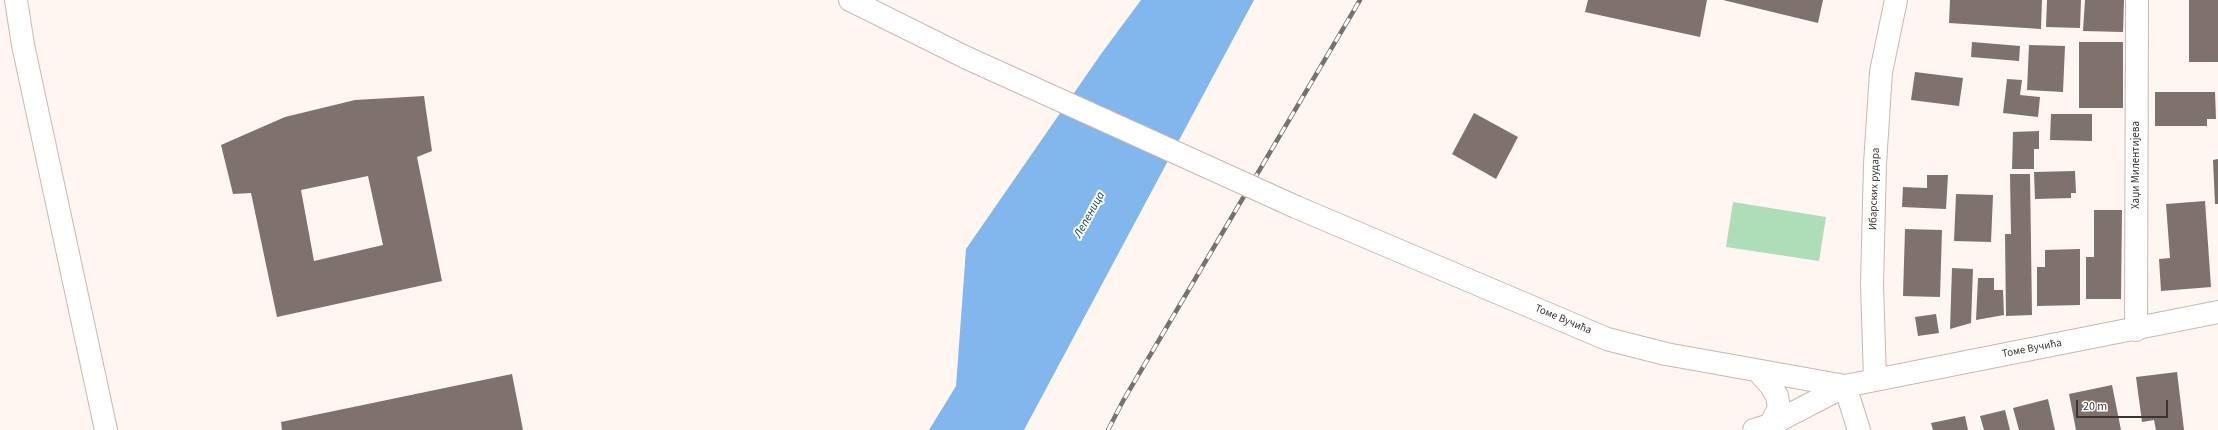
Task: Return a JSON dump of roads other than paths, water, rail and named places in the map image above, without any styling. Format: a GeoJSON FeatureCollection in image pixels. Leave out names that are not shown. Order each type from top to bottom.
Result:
{"type":"FeatureCollection","features":[{"type":"Feature","properties":{"kind":"street"},"geometry":{"type":"LineString","coordinates":[[16,0],[23,45],[106,430]]}},
{"type":"Feature","properties":{"kind":"street","name":"Томе Вучића"},"geometry":{"type":"LineString","coordinates":[[850,0],[967,58],[1296,207],[1608,339],[1658,352],[1845,386]]}},
{"type":"Feature","properties":{"kind":"street","name":"Ибарских рудара"},"geometry":{"type":"LineString","coordinates":[[1875,380],[1872,285],[1875,164],[1881,72],[1896,0]]}},
{"type":"Feature","properties":{"kind":"street","name":"Хаџи Милентијева"},"geometry":{"type":"LineString","coordinates":[[2136,330],[2138,0]]}},
{"type":"Feature","properties":{"kind":"street","name":"Томе Вучића"},"geometry":{"type":"LineString","coordinates":[[1762,428],[1845,386],[2136,330],[2218,312]]}},
{"type":"Feature","properties":{"kind":"street"},"geometry":{"type":"LineString","coordinates":[[1758,371],[1771,386],[1777,396],[1779,408],[1762,428]]}},
{"type":"Feature","properties":{"kind":"street"},"geometry":{"type":"LineString","coordinates":[[1845,386],[1859,430]]}},
{"type":"Feature","properties":{"kind":"water","name":"Лепеница"},"geometry":{"type":"Polygon","coordinates":[[[1141,0],[1254,0],[1024,430],[929,430],[956,386],[966,249],[1101,54],[1141,0]]]}},
{"type":"Feature","properties":{"kind":"railway"},"geometry":{"type":"LineString","coordinates":[[1108,430],[1123,401],[1360,0]]}}]}
